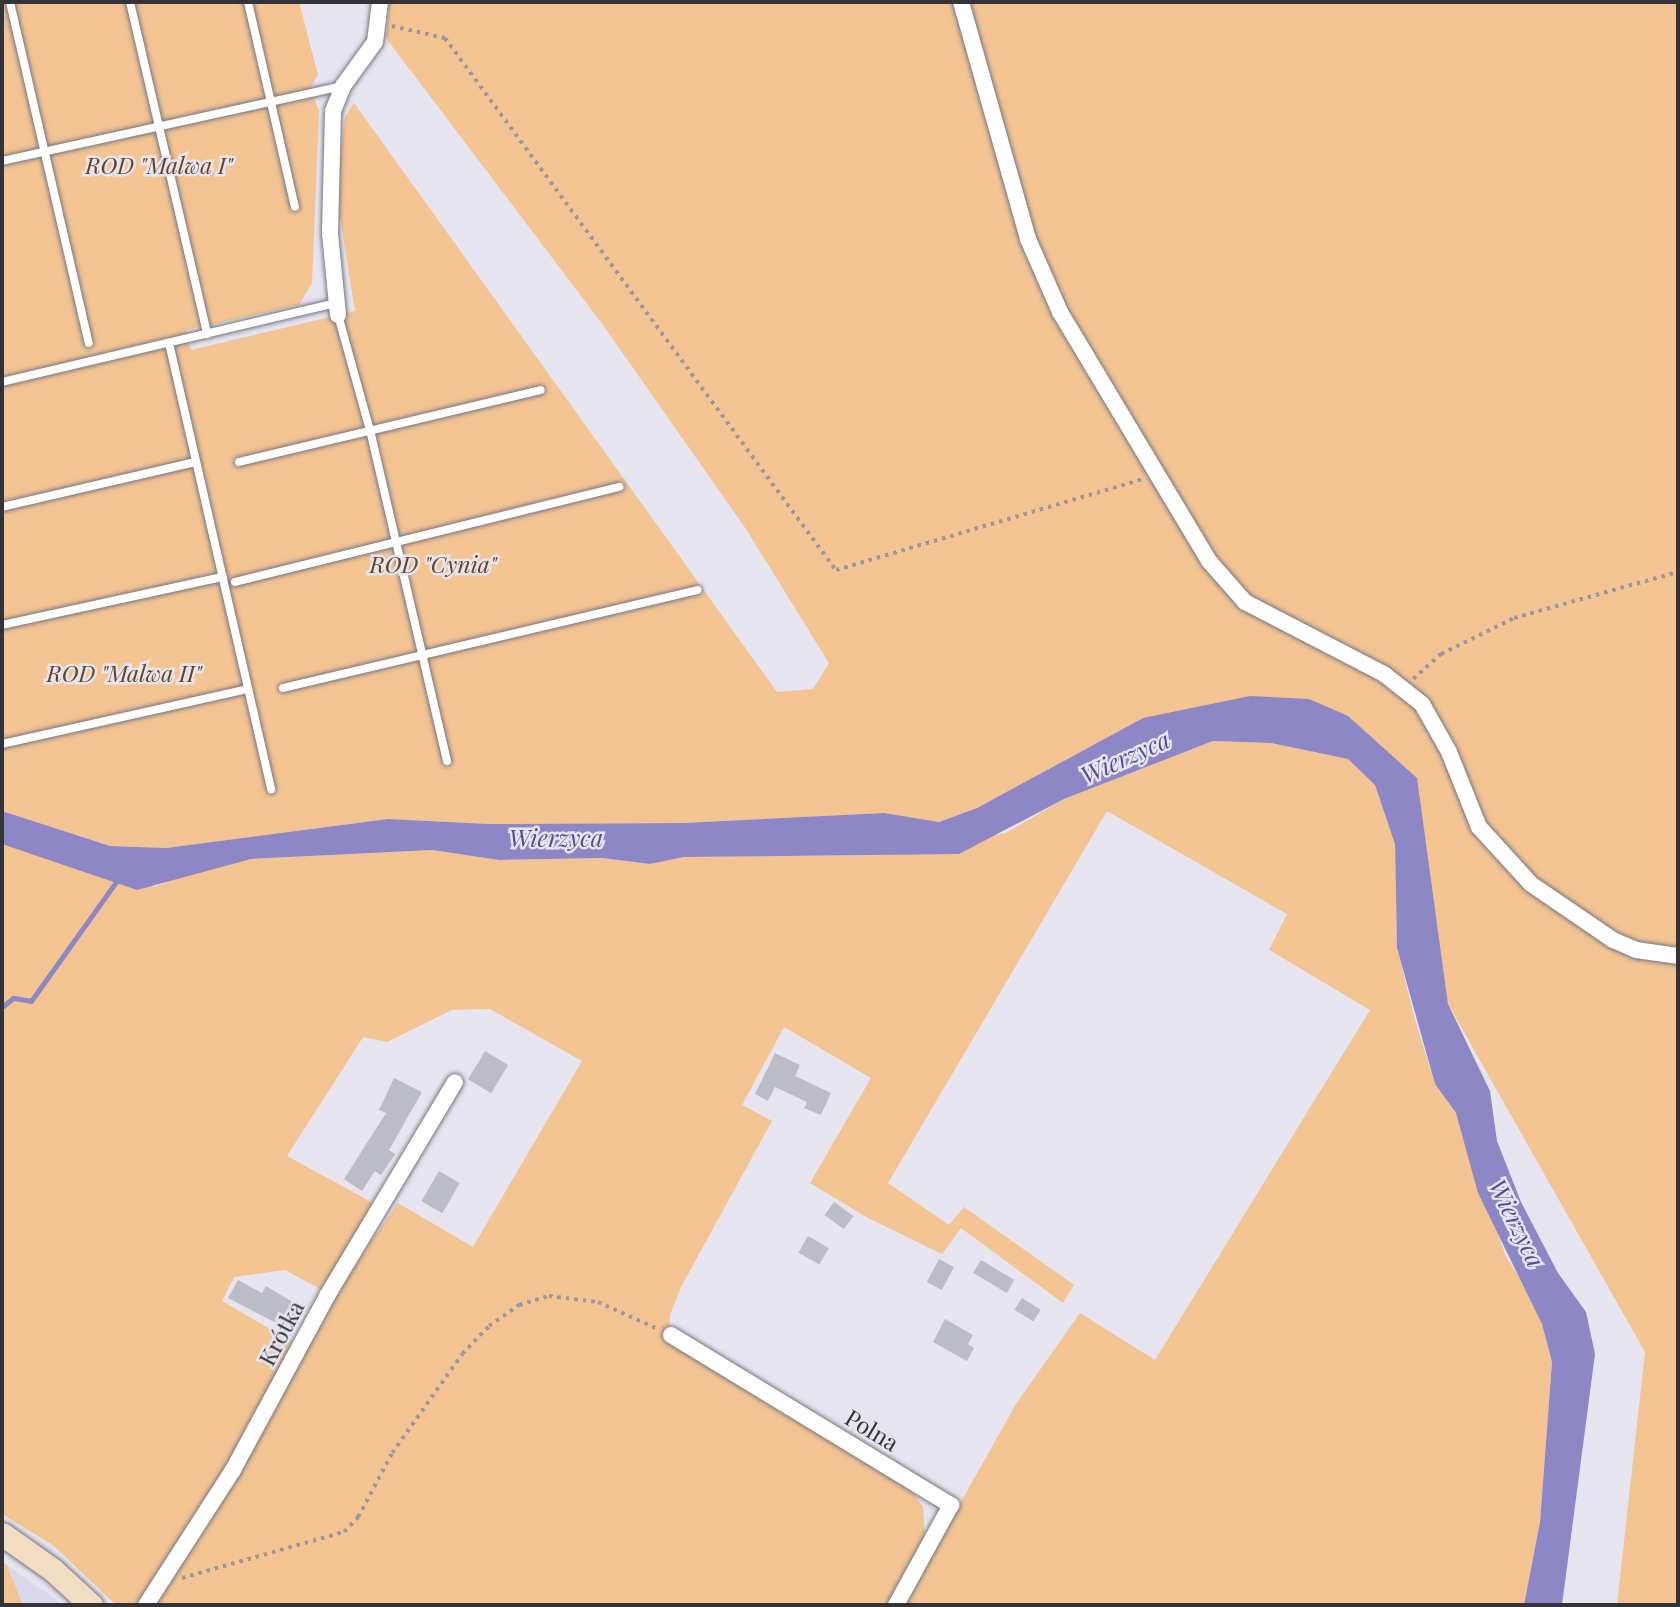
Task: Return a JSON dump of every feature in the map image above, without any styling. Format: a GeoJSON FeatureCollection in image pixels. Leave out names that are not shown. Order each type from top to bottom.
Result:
{"type":"FeatureCollection","features":[{"type":"Feature","properties":{"kind":"street"},"geometry":{"type":"LineString","coordinates":[[337,309],[330,234],[333,111],[343,86],[368,54],[380,24],[380,2]]}},
{"type":"Feature","properties":{"kind":"street"},"geometry":{"type":"LineString","coordinates":[[961,2],[1028,239],[1060,312],[1209,561],[1245,602],[1404,688],[1436,726],[1479,827],[1510,866],[1614,940],[1636,950],[1678,956]]}},
{"type":"Feature","properties":{"kind":"street","name":"Krótka"},"geometry":{"type":"LineString","coordinates":[[146,1605],[233,1470],[327,1296],[455,1082]]}},
{"type":"Feature","properties":{"kind":"street","name":"Polna"},"geometry":{"type":"LineString","coordinates":[[671,1335],[951,1505],[896,1605]]}},
{"type":"Feature","properties":{"kind":"street"},"geometry":{"type":"LineString","coordinates":[[2,1534],[52,1570],[91,1605]]}},
{"type":"Feature","properties":{"kind":"lane"},"geometry":{"type":"LineString","coordinates":[[10,2],[89,343]]}},
{"type":"Feature","properties":{"kind":"lane"},"geometry":{"type":"LineString","coordinates":[[130,2],[207,334]]}},
{"type":"Feature","properties":{"kind":"lane"},"geometry":{"type":"LineString","coordinates":[[248,2],[295,207]]}},
{"type":"Feature","properties":{"kind":"lane"},"geometry":{"type":"LineString","coordinates":[[2,161],[343,86]]}},
{"type":"Feature","properties":{"kind":"lane"},"geometry":{"type":"LineString","coordinates":[[2,382],[207,334],[337,309],[370,430],[447,761]]}},
{"type":"Feature","properties":{"kind":"lane"},"geometry":{"type":"LineString","coordinates":[[169,343],[271,790]]}},
{"type":"Feature","properties":{"kind":"lane"},"geometry":{"type":"LineString","coordinates":[[239,462],[541,390]]}},
{"type":"Feature","properties":{"kind":"lane"},"geometry":{"type":"LineString","coordinates":[[2,507],[197,462]]}},
{"type":"Feature","properties":{"kind":"lane"},"geometry":{"type":"LineString","coordinates":[[236,582],[619,487]]}},
{"type":"Feature","properties":{"kind":"lane"},"geometry":{"type":"LineString","coordinates":[[2,625],[223,577]]}},
{"type":"Feature","properties":{"kind":"lane"},"geometry":{"type":"LineString","coordinates":[[283,688],[698,590]]}},
{"type":"Feature","properties":{"kind":"lane"},"geometry":{"type":"LineString","coordinates":[[2,744],[248,689]]}},
{"type":"Feature","properties":{"kind":"path"},"geometry":{"type":"LineString","coordinates":[[380,24],[445,37],[836,570],[1156,475]]}},
{"type":"Feature","properties":{"kind":"path"},"geometry":{"type":"LineString","coordinates":[[1404,688],[1441,654],[1514,618],[1678,572]]}},
{"type":"Feature","properties":{"kind":"path"},"geometry":{"type":"LineString","coordinates":[[160,1584],[344,1532],[358,1517],[391,1453],[462,1354],[489,1326],[519,1305],[549,1296],[598,1302],[671,1335]]}},
{"type":"Feature","properties":{"kind":"shaded area"},"geometry":{"type":"Polygon","coordinates":[[[7,1565],[53,1597],[61,1605],[23,1605],[7,1565]]]}},
{"type":"Feature","properties":{"kind":"green space"},"geometry":{"type":"Polygon","coordinates":[[[2,2],[299,2],[318,75],[310,88],[319,111],[312,283],[299,305],[186,330],[191,350],[355,311],[336,192],[345,117],[354,103],[777,692],[813,689],[829,663],[746,529],[603,325],[386,38],[389,2],[1678,2],[1678,1605],[1617,1605],[1645,1352],[1448,1004],[1416,778],[1195,710],[1143,718],[977,808],[939,822],[884,813],[683,823],[488,824],[388,819],[166,848],[110,846],[2,811],[2,2]]]}},
{"type":"Feature","properties":{"kind":"green space"},"geometry":{"type":"Polygon","coordinates":[[[1213,741],[1271,743],[1348,759],[1375,785],[1395,844],[1397,948],[1415,1020],[1435,1084],[1456,1113],[1506,1257],[1530,1293],[1552,1362],[1540,1522],[1524,1605],[903,1605],[1016,1404],[1080,1313],[1155,1360],[1370,1010],[1269,950],[1287,914],[1107,811],[888,1183],[949,1225],[964,1207],[1074,1285],[1063,1303],[961,1228],[942,1254],[868,1218],[810,1183],[871,1078],[784,1027],[742,1105],[772,1121],[681,1287],[670,1315],[669,1340],[906,1483],[923,1507],[925,1536],[889,1605],[154,1605],[341,1285],[398,1203],[473,1247],[582,1061],[490,1009],[452,1010],[387,1042],[363,1037],[287,1156],[375,1204],[324,1291],[285,1270],[234,1277],[222,1301],[294,1343],[226,1472],[139,1605],[115,1604],[54,1546],[2,1514],[2,844],[154,887],[197,871],[251,859],[432,850],[499,860],[602,858],[650,864],[684,857],[887,855],[1006,833],[1064,799],[1213,741]]]}},
{"type":"Feature","properties":{"kind":"green space"},"geometry":{"type":"Polygon","coordinates":[[[2,1562],[7,1565],[23,1605],[2,1605],[2,1562]]]}},
{"type":"Feature","properties":{"kind":"water","name":"Wierzyca"},"geometry":{"type":"Polygon","coordinates":[[[1250,696],[1309,699],[1348,716],[1417,778],[1448,1004],[1490,1091],[1497,1141],[1521,1202],[1558,1273],[1586,1312],[1595,1354],[1562,1605],[1524,1605],[1540,1522],[1552,1362],[1542,1324],[1478,1193],[1456,1113],[1435,1084],[1397,948],[1395,844],[1375,785],[1348,759],[1271,743],[1213,741],[1064,799],[959,854],[684,857],[650,864],[602,858],[499,860],[432,850],[251,859],[137,890],[2,844],[2,811],[110,846],[166,848],[388,819],[488,824],[683,823],[884,813],[939,822],[977,808],[1143,718],[1250,696]]]}},
{"type":"Feature","properties":{"kind":"building"},"geometry":{"type":"Polygon","coordinates":[[[485,1051],[508,1065],[491,1093],[468,1079],[485,1051]]]}},
{"type":"Feature","properties":{"kind":"building"},"geometry":{"type":"Polygon","coordinates":[[[775,1053],[800,1065],[795,1076],[831,1093],[821,1115],[804,1108],[807,1102],[775,1087],[768,1101],[755,1094],[775,1053]]]}},
{"type":"Feature","properties":{"kind":"building"},"geometry":{"type":"Polygon","coordinates":[[[394,1078],[422,1092],[389,1150],[395,1154],[381,1175],[375,1171],[362,1191],[344,1179],[386,1113],[379,1110],[394,1078]]]}},
{"type":"Feature","properties":{"kind":"building"},"geometry":{"type":"Polygon","coordinates":[[[439,1171],[460,1183],[442,1213],[421,1201],[439,1171]]]}},
{"type":"Feature","properties":{"kind":"building"},"geometry":{"type":"Polygon","coordinates":[[[834,1202],[853,1216],[844,1229],[825,1215],[834,1202]]]}},
{"type":"Feature","properties":{"kind":"building"},"geometry":{"type":"Polygon","coordinates":[[[808,1236],[829,1248],[819,1264],[798,1252],[808,1236]]]}},
{"type":"Feature","properties":{"kind":"building"},"geometry":{"type":"Polygon","coordinates":[[[939,1259],[954,1267],[942,1290],[927,1282],[939,1259]]]}},
{"type":"Feature","properties":{"kind":"building"},"geometry":{"type":"Polygon","coordinates":[[[981,1260],[1014,1280],[1007,1293],[973,1273],[981,1260]]]}},
{"type":"Feature","properties":{"kind":"building"},"geometry":{"type":"Polygon","coordinates":[[[238,1280],[262,1293],[266,1286],[301,1307],[288,1329],[228,1298],[238,1280]]]}},
{"type":"Feature","properties":{"kind":"building"},"geometry":{"type":"Polygon","coordinates":[[[1022,1298],[1041,1310],[1033,1322],[1015,1310],[1022,1298]]]}},
{"type":"Feature","properties":{"kind":"building"},"geometry":{"type":"Polygon","coordinates":[[[945,1319],[973,1335],[968,1344],[974,1348],[967,1361],[933,1342],[945,1319]]]}},
{"type":"Feature","properties":{"kind":"waterway"},"geometry":{"type":"LineString","coordinates":[[2,1007],[13,998],[31,1001],[118,879]]}},
{"type":"Feature","properties":{"kind":"park label","name":"ROD \"Malwa I\""},"geometry":{"type":"Point","coordinates":[159,165]}},
{"type":"Feature","properties":{"kind":"park label","name":"ROD \"Cynia\""},"geometry":{"type":"Point","coordinates":[433,564]}},
{"type":"Feature","properties":{"kind":"park label","name":"ROD \"Malwa II\""},"geometry":{"type":"Point","coordinates":[124,673]}}]}
